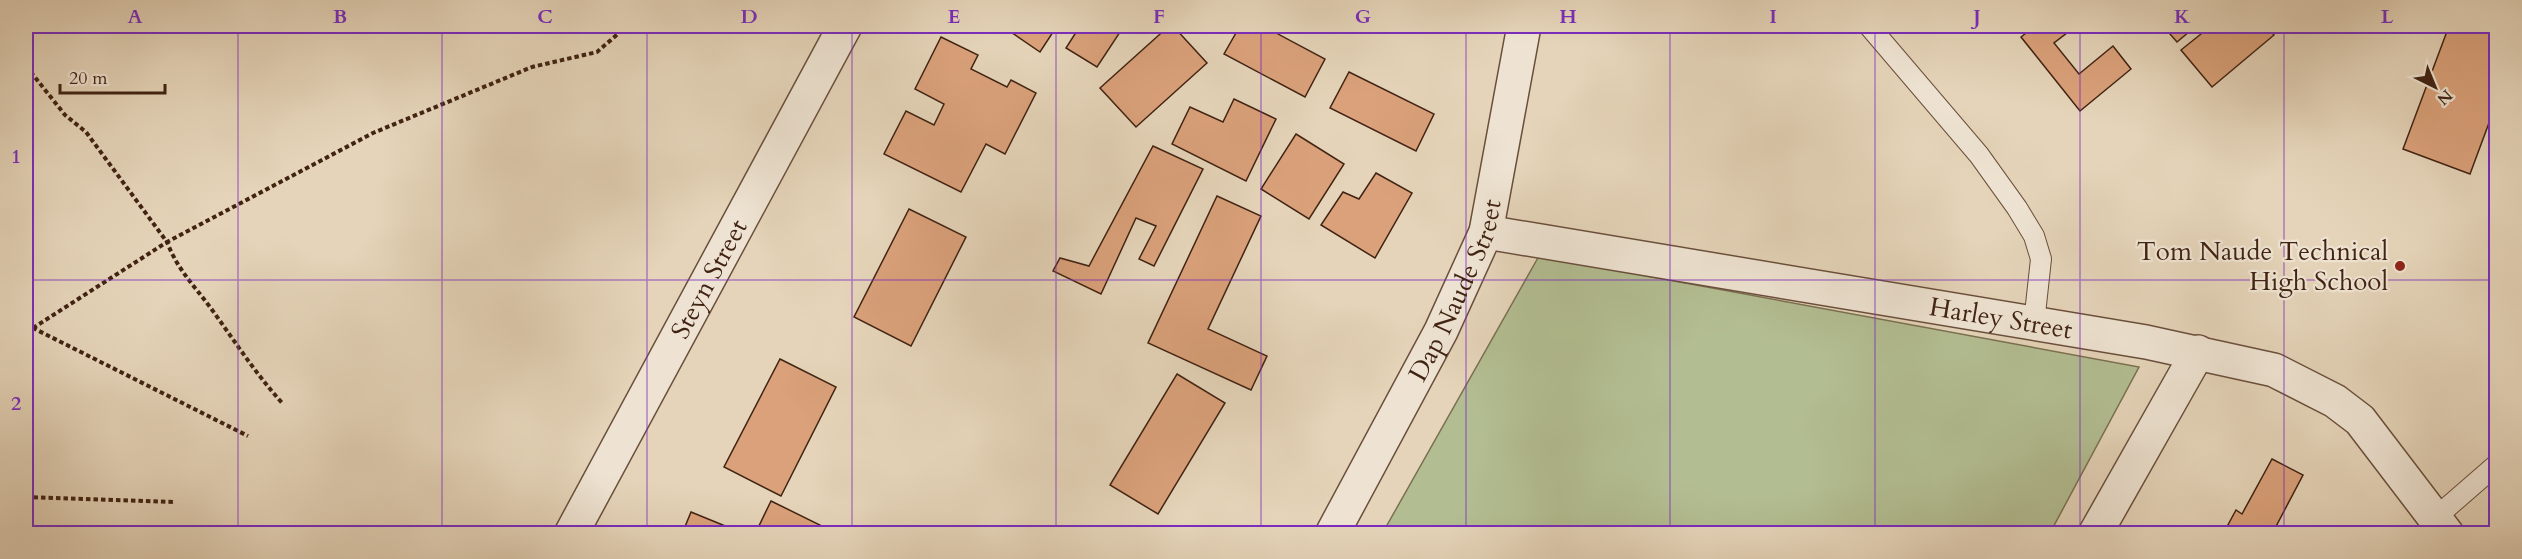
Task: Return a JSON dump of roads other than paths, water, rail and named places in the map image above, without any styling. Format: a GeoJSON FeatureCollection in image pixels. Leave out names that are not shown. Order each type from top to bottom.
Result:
{"type":"FeatureCollection","features":[{"type":"Feature","properties":{"kind":"street","name":"Steyn Street"},"geometry":{"type":"LineString","coordinates":[[572,534],[845,26]]}},
{"type":"Feature","properties":{"kind":"street","name":"Dap Naude Street"},"geometry":{"type":"LineString","coordinates":[[1332,534],[1441,330],[1486,232],[1524,26]]}},
{"type":"Feature","properties":{"kind":"street","name":"Harley Street"},"geometry":{"type":"LineString","coordinates":[[1486,232],[2034,323],[2198,352],[2274,370],[2334,401],[2360,420],[2441,526]]}},
{"type":"Feature","properties":{"kind":"street"},"geometry":{"type":"LineString","coordinates":[[2095,534],[2198,352]]}},
{"type":"Feature","properties":{"kind":"lane"},"geometry":{"type":"LineString","coordinates":[[1869,26],[1979,155],[2034,236],[2042,259],[2034,323]]}},
{"type":"Feature","properties":{"kind":"lane"},"geometry":{"type":"LineString","coordinates":[[2441,526],[2496,465]]}},
{"type":"Feature","properties":{"kind":"place","name":"Tom Naude Technical High School"},"geometry":{"type":"Point","coordinates":[2400,266]}}]}
